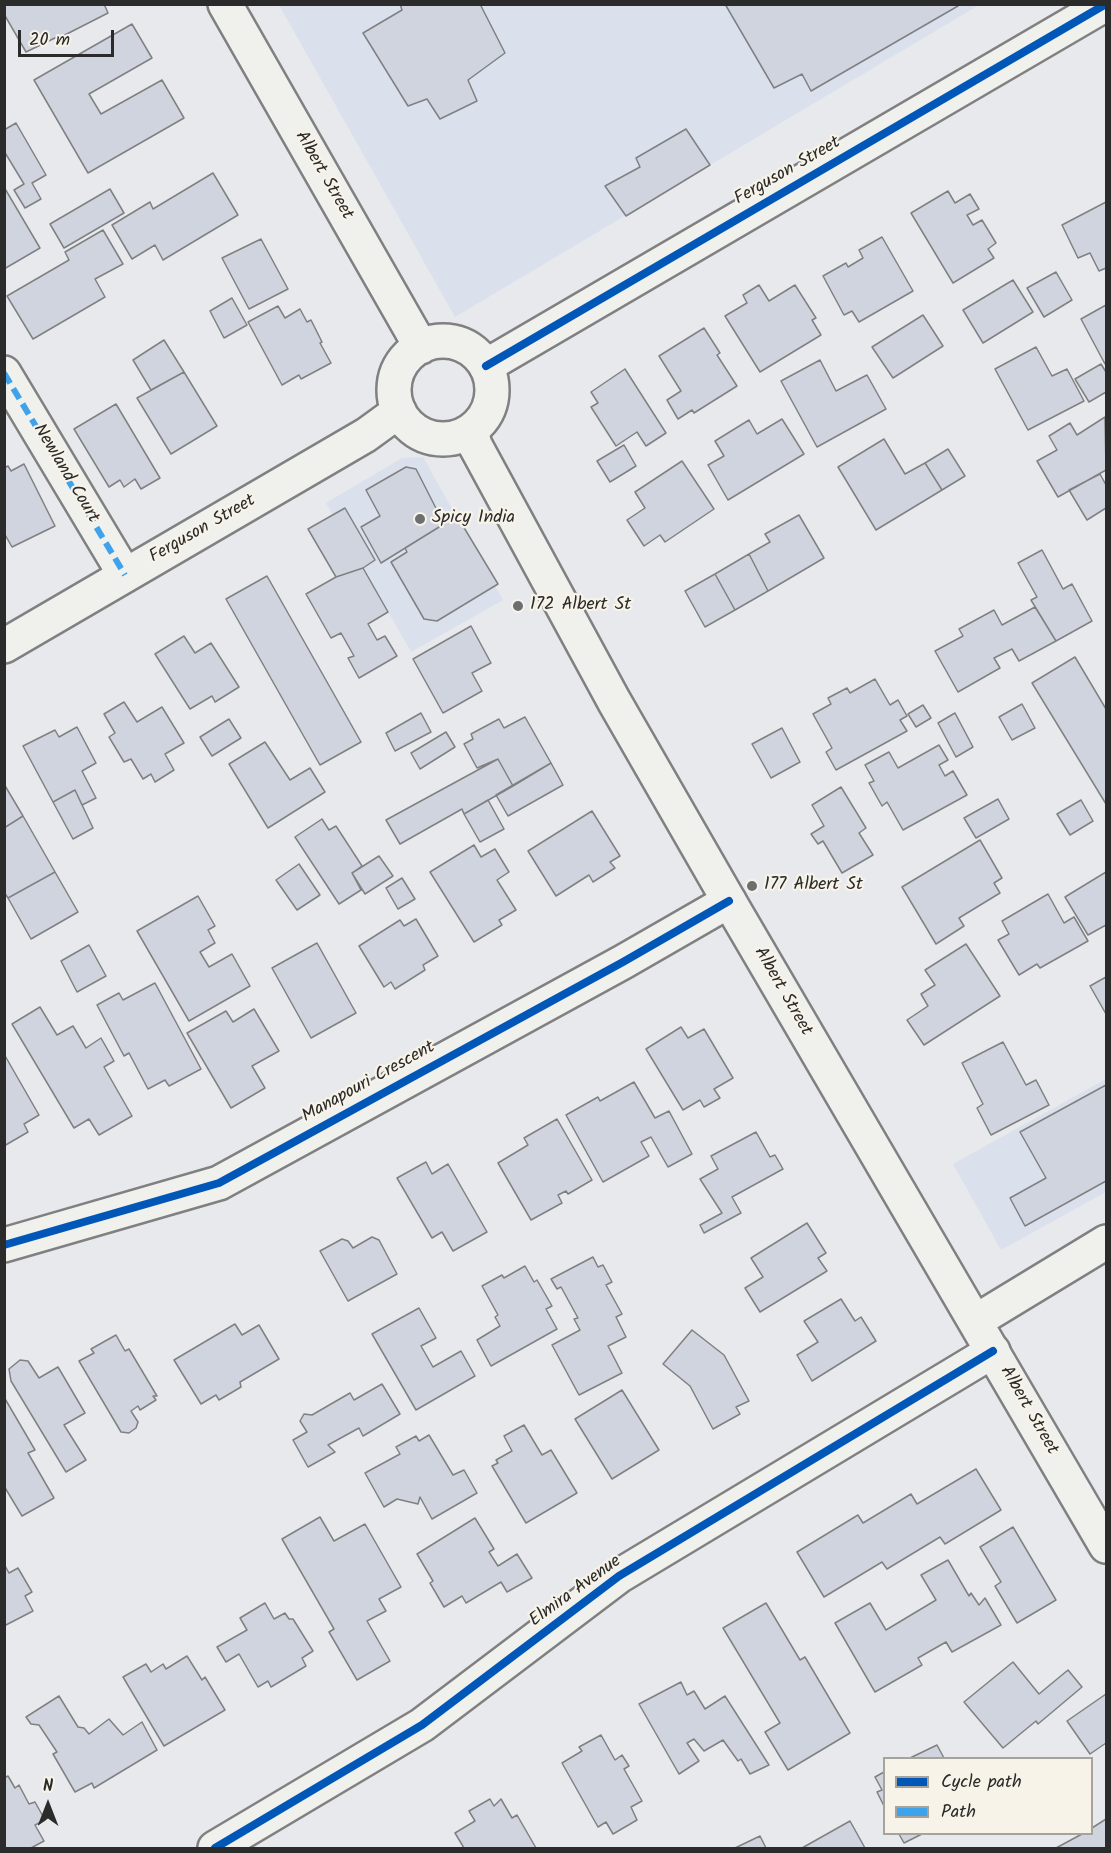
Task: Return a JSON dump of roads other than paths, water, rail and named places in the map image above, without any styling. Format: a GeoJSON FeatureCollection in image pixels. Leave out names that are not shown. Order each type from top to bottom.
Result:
{"type":"FeatureCollection","features":[{"type":"Feature","properties":{"kind":"street","name":"Albert Street"},"geometry":{"type":"LineString","coordinates":[[225,4],[421,347]]}},
{"type":"Feature","properties":{"kind":"street","name":"Ferguson Street"},"geometry":{"type":"LineString","coordinates":[[486,366],[1105,7]]}},
{"type":"Feature","properties":{"kind":"street"},"geometry":{"type":"LineString","coordinates":[[452,342],[472,350],[486,366],[492,386],[492,396],[485,416],[471,431],[448,439],[424,435],[413,429],[399,411],[394,390],[395,379],[404,360],[421,347],[431,343],[452,342]]}},
{"type":"Feature","properties":{"kind":"street","name":"Newland Court"},"geometry":{"type":"LineString","coordinates":[[4,372],[125,575]]}},
{"type":"Feature","properties":{"kind":"street","name":"Ferguson Street"},"geometry":{"type":"LineString","coordinates":[[4,646],[366,435],[399,411]]}},
{"type":"Feature","properties":{"kind":"street","name":"Albert Street"},"geometry":{"type":"LineString","coordinates":[[471,431],[475,445],[614,701],[1107,1546]]}},
{"type":"Feature","properties":{"kind":"street","name":"Manapouri Crescent"},"geometry":{"type":"LineString","coordinates":[[4,1245],[219,1183],[623,962],[729,901]]}},
{"type":"Feature","properties":{"kind":"street"},"geometry":{"type":"LineString","coordinates":[[976,1321],[1107,1242]]}},
{"type":"Feature","properties":{"kind":"street","name":"Elmira Avenue"},"geometry":{"type":"LineString","coordinates":[[215,1848],[422,1725],[620,1576],[993,1351]]}},
{"type":"Feature","properties":{"kind":"place","name":"Spicy India"},"geometry":{"type":"Point","coordinates":[420,519]}},
{"type":"Feature","properties":{"kind":"place","name":"172 Albert St"},"geometry":{"type":"Point","coordinates":[518,606]}},
{"type":"Feature","properties":{"kind":"place","name":"177 Albert St"},"geometry":{"type":"Point","coordinates":[752,886]}}]}
